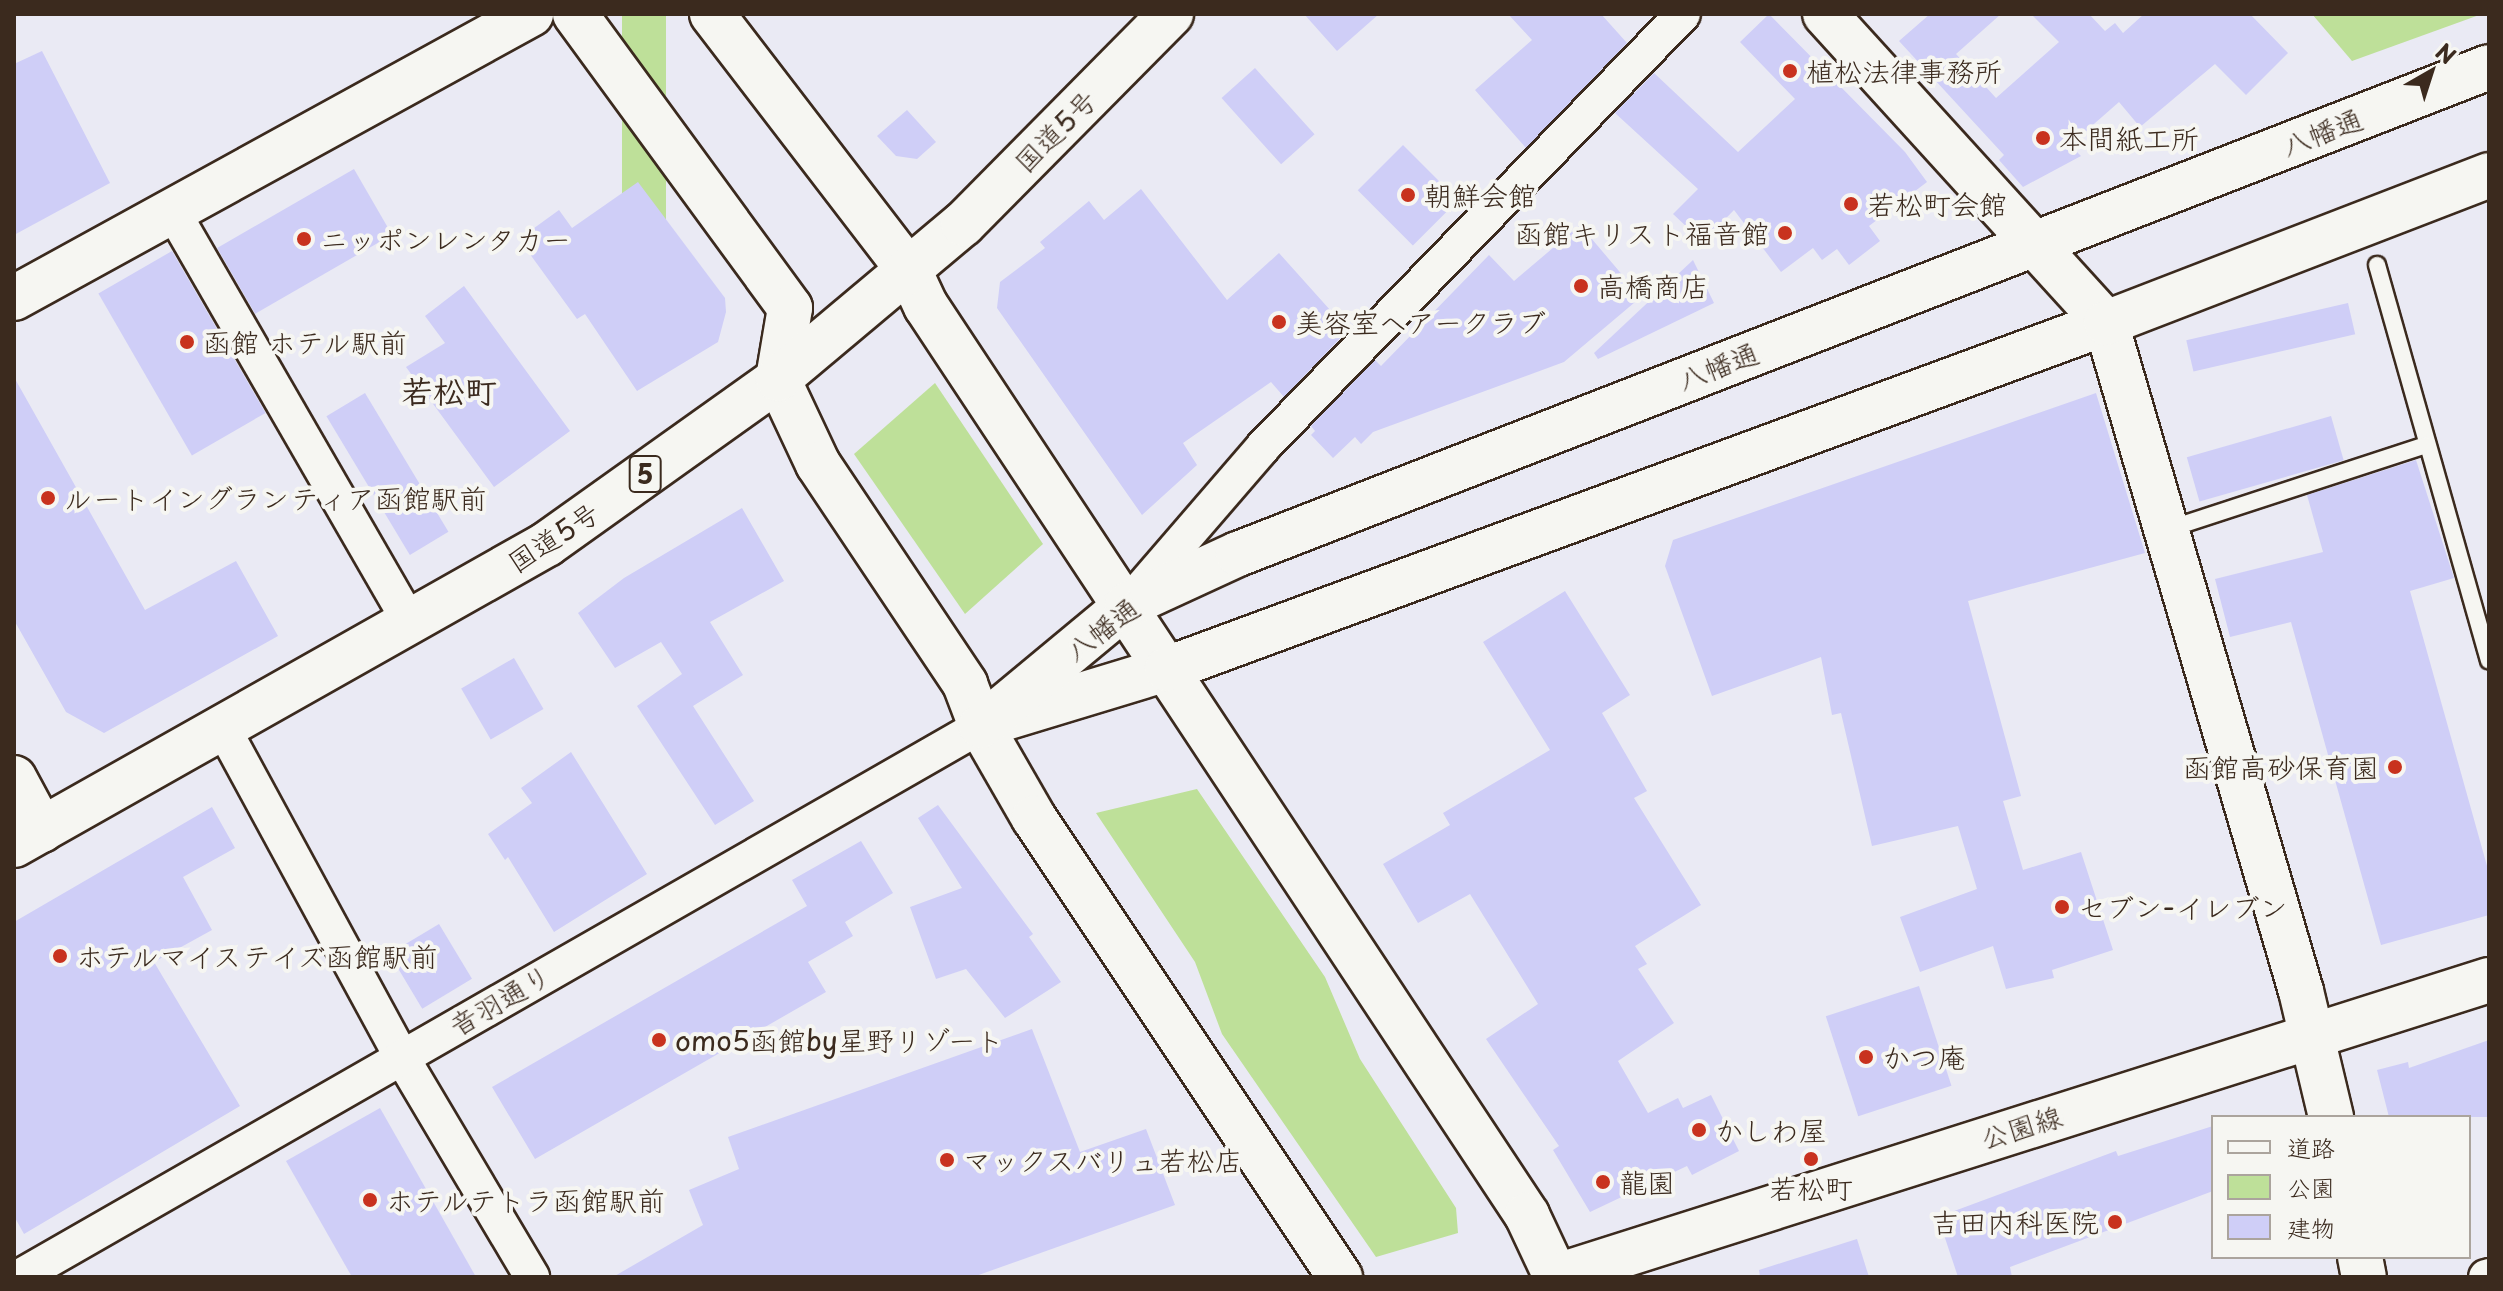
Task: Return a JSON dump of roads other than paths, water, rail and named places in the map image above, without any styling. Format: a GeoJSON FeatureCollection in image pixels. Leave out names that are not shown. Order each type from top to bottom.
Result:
{"type":"FeatureCollection","features":[{"type":"Feature","properties":{"kind":"main road"},"geometry":{"type":"LineString","coordinates":[[14,298],[531,14]]}},
{"type":"Feature","properties":{"kind":"main road"},"geometry":{"type":"LineString","coordinates":[[575,14],[790,308],[778,379],[818,464],[965,684],[981,726],[1034,818],[1340,1277]]}},
{"type":"Feature","properties":{"kind":"main road"},"geometry":{"type":"LineString","coordinates":[[712,14],[910,272],[926,306],[1127,605],[1527,1215],[1555,1277]]}},
{"type":"Feature","properties":{"kind":"main road","name":"国道5号"},"geometry":{"type":"LineString","coordinates":[[28,837],[411,624],[547,544],[778,379],[910,272],[1171,14]]}},
{"type":"Feature","properties":{"kind":"main road"},"geometry":{"type":"LineString","coordinates":[[1825,14],[2106,323],[2168,529],[2330,1115]]}},
{"type":"Feature","properties":{"kind":"main road","name":"八幡通"},"geometry":{"type":"LineString","coordinates":[[981,726],[1127,605],[1238,554],[2489,67]]}},
{"type":"Feature","properties":{"kind":"main road"},"geometry":{"type":"LineString","coordinates":[[981,726],[1167,669],[2106,323],[2489,175]]}},
{"type":"Feature","properties":{"kind":"main road"},"geometry":{"type":"LineString","coordinates":[[14,778],[28,837]]}},
{"type":"Feature","properties":{"kind":"main road","name":"公園線"},"geometry":{"type":"LineString","coordinates":[[1555,1277],[1986,1137],[2311,1040],[2489,980]]}},
{"type":"Feature","properties":{"kind":"street"},"geometry":{"type":"LineString","coordinates":[[1127,605],[1263,447],[1683,14]]}},
{"type":"Feature","properties":{"kind":"street"},"geometry":{"type":"LineString","coordinates":[[173,212],[411,624]]}},
{"type":"Feature","properties":{"kind":"street","name":"音羽通り"},"geometry":{"type":"LineString","coordinates":[[19,1277],[981,726]]}},
{"type":"Feature","properties":{"kind":"street"},"geometry":{"type":"LineString","coordinates":[[223,728],[401,1056],[532,1277]]}},
{"type":"Feature","properties":{"kind":"lane"},"geometry":{"type":"LineString","coordinates":[[2377,265],[2489,660]]}},
{"type":"Feature","properties":{"kind":"lane"},"geometry":{"type":"LineString","coordinates":[[2168,529],[2426,445]]}},
{"type":"Feature","properties":{"kind":"place","name":"植松法律事務所"},"geometry":{"type":"Point","coordinates":[1790,71]}},
{"type":"Feature","properties":{"kind":"place","name":"本間紙工所"},"geometry":{"type":"Point","coordinates":[2043,138]}},
{"type":"Feature","properties":{"kind":"place","name":"朝鮮会館"},"geometry":{"type":"Point","coordinates":[1408,195]}},
{"type":"Feature","properties":{"kind":"place","name":"若松町会館"},"geometry":{"type":"Point","coordinates":[1851,204]}},
{"type":"Feature","properties":{"kind":"place","name":"函館キリスト福音館"},"geometry":{"type":"Point","coordinates":[1785,233]}},
{"type":"Feature","properties":{"kind":"place","name":"ニッポンレンタカー"},"geometry":{"type":"Point","coordinates":[304,239]}},
{"type":"Feature","properties":{"kind":"place","name":"高橋商店"},"geometry":{"type":"Point","coordinates":[1581,286]}},
{"type":"Feature","properties":{"kind":"place","name":"美容室ヘアークラブ"},"geometry":{"type":"Point","coordinates":[1279,322]}},
{"type":"Feature","properties":{"kind":"place","name":"函館 ホテル駅前"},"geometry":{"type":"Point","coordinates":[187,342]}},
{"type":"Feature","properties":{"kind":"place","name":"ルートイングランティア函館駅前"},"geometry":{"type":"Point","coordinates":[48,498]}},
{"type":"Feature","properties":{"kind":"place","name":"函館高砂保育園"},"geometry":{"type":"Point","coordinates":[2395,767]}},
{"type":"Feature","properties":{"kind":"place","name":"セブン-イレブン"},"geometry":{"type":"Point","coordinates":[2062,907]}},
{"type":"Feature","properties":{"kind":"place","name":"ホテルマイステイズ函館駅前"},"geometry":{"type":"Point","coordinates":[60,956]}},
{"type":"Feature","properties":{"kind":"place","name":"omo5函館by星野リゾート"},"geometry":{"type":"Point","coordinates":[659,1040]}},
{"type":"Feature","properties":{"kind":"place","name":"かつ庵"},"geometry":{"type":"Point","coordinates":[1866,1057]}},
{"type":"Feature","properties":{"kind":"place","name":"かしわ屋"},"geometry":{"type":"Point","coordinates":[1699,1130]}},
{"type":"Feature","properties":{"kind":"place","name":"若松町"},"geometry":{"type":"Point","coordinates":[1811,1159]}},
{"type":"Feature","properties":{"kind":"place","name":"マックスバリュ若松店"},"geometry":{"type":"Point","coordinates":[947,1160]}},
{"type":"Feature","properties":{"kind":"place","name":"龍園"},"geometry":{"type":"Point","coordinates":[1603,1182]}},
{"type":"Feature","properties":{"kind":"place","name":"ホテルテトラ函館駅前"},"geometry":{"type":"Point","coordinates":[370,1200]}},
{"type":"Feature","properties":{"kind":"place","name":"吉田内科医院"},"geometry":{"type":"Point","coordinates":[2115,1222]}},
{"type":"Feature","properties":{"kind":"district","name":"若松町"},"geometry":{"type":"Point","coordinates":[449,390]}}]}
